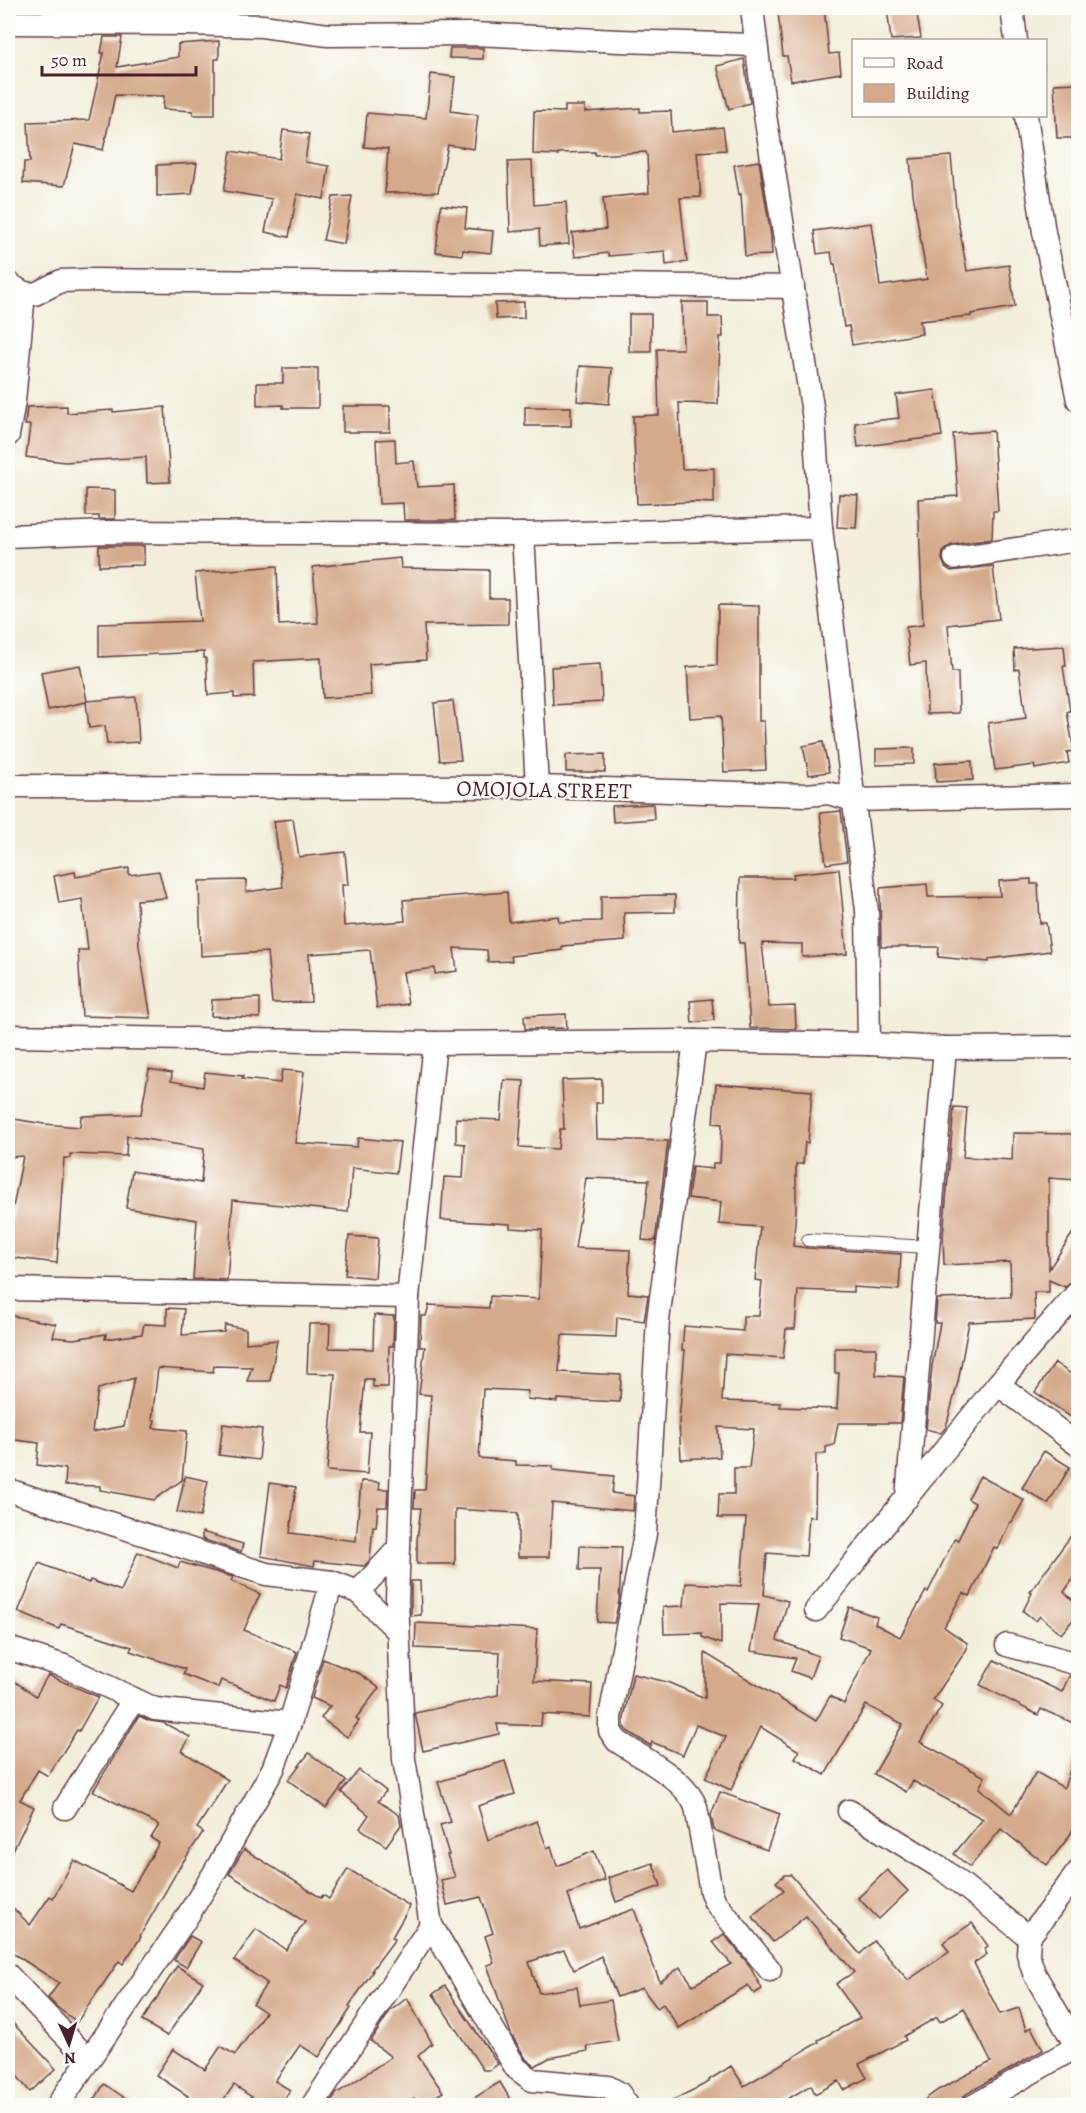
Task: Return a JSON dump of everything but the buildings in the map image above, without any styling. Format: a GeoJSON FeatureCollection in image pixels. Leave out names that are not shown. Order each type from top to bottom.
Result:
{"type":"FeatureCollection","features":[{"type":"Feature","properties":{"kind":"street"},"geometry":{"type":"LineString","coordinates":[[752,8],[765,115],[814,419],[821,528],[867,911],[869,1044]]}},
{"type":"Feature","properties":{"kind":"street"},"geometry":{"type":"LineString","coordinates":[[1012,8],[1016,39]]}},
{"type":"Feature","properties":{"kind":"street"},"geometry":{"type":"LineString","coordinates":[[8,23],[262,26],[328,34],[473,34],[756,45]]}},
{"type":"Feature","properties":{"kind":"street"},"geometry":{"type":"LineString","coordinates":[[1026,117],[1044,232],[1078,400]]}},
{"type":"Feature","properties":{"kind":"street"},"geometry":{"type":"LineString","coordinates":[[8,435],[14,401],[16,288],[35,294],[61,281],[88,280],[793,287]]}},
{"type":"Feature","properties":{"kind":"street"},"geometry":{"type":"LineString","coordinates":[[8,536],[109,532],[523,534],[821,528]]}},
{"type":"Feature","properties":{"kind":"street"},"geometry":{"type":"LineString","coordinates":[[523,534],[537,787]]}},
{"type":"Feature","properties":{"kind":"street"},"geometry":{"type":"LineString","coordinates":[[955,558],[1078,540]]}},
{"type":"Feature","properties":{"kind":"street","name":"OMOJOLA STREET"},"geometry":{"type":"LineString","coordinates":[[8,786],[537,787],[806,795],[828,793],[853,800],[1078,795]]}},
{"type":"Feature","properties":{"kind":"street"},"geometry":{"type":"LineString","coordinates":[[8,1036],[435,1043],[695,1041],[869,1044],[945,1048],[1078,1047]]}},
{"type":"Feature","properties":{"kind":"street"},"geometry":{"type":"LineString","coordinates":[[695,1041],[658,1320],[645,1534],[610,1717],[610,1731],[617,1741],[682,1785],[692,1796],[715,1902],[770,1970]]}},
{"type":"Feature","properties":{"kind":"street"},"geometry":{"type":"LineString","coordinates":[[435,1043],[408,1297],[397,1600],[404,1759],[431,1925],[516,2068],[532,2080],[608,2087],[619,2093],[628,2106]]}},
{"type":"Feature","properties":{"kind":"street"},"geometry":{"type":"LineString","coordinates":[[907,1498],[945,1048]]}},
{"type":"Feature","properties":{"kind":"street"},"geometry":{"type":"LineString","coordinates":[[8,1289],[408,1297]]}},
{"type":"Feature","properties":{"kind":"street"},"geometry":{"type":"LineString","coordinates":[[816,1610],[998,1384],[1078,1292]]}},
{"type":"Feature","properties":{"kind":"street"},"geometry":{"type":"LineString","coordinates":[[998,1384],[1078,1445]]}},
{"type":"Feature","properties":{"kind":"street"},"geometry":{"type":"LineString","coordinates":[[8,1490],[266,1574],[332,1582],[358,1592],[398,1631]]}},
{"type":"Feature","properties":{"kind":"street"},"geometry":{"type":"LineString","coordinates":[[358,1592],[399,1548]]}},
{"type":"Feature","properties":{"kind":"street"},"geometry":{"type":"LineString","coordinates":[[57,2106],[186,1920],[273,1769],[290,1723],[332,1582]]}},
{"type":"Feature","properties":{"kind":"street"},"geometry":{"type":"LineString","coordinates":[[1007,1644],[1078,1664]]}},
{"type":"Feature","properties":{"kind":"street"},"geometry":{"type":"LineString","coordinates":[[8,1648],[64,1666],[154,1709],[290,1723]]}},
{"type":"Feature","properties":{"kind":"street"},"geometry":{"type":"LineString","coordinates":[[65,1808],[134,1699]]}},
{"type":"Feature","properties":{"kind":"street"},"geometry":{"type":"LineString","coordinates":[[849,1811],[941,1868],[1029,1937]]}},
{"type":"Feature","properties":{"kind":"street"},"geometry":{"type":"LineString","coordinates":[[973,2106],[1077,2048],[1034,1973],[1028,1954],[1029,1937],[1078,1872]]}},
{"type":"Feature","properties":{"kind":"street"},"geometry":{"type":"LineString","coordinates":[[312,2106],[431,1925]]}},
{"type":"Feature","properties":{"kind":"street"},"geometry":{"type":"LineString","coordinates":[[8,1975],[89,2060]]}},
{"type":"Feature","properties":{"kind":"lane"},"geometry":{"type":"LineString","coordinates":[[808,1240],[928,1247]]}}]}
